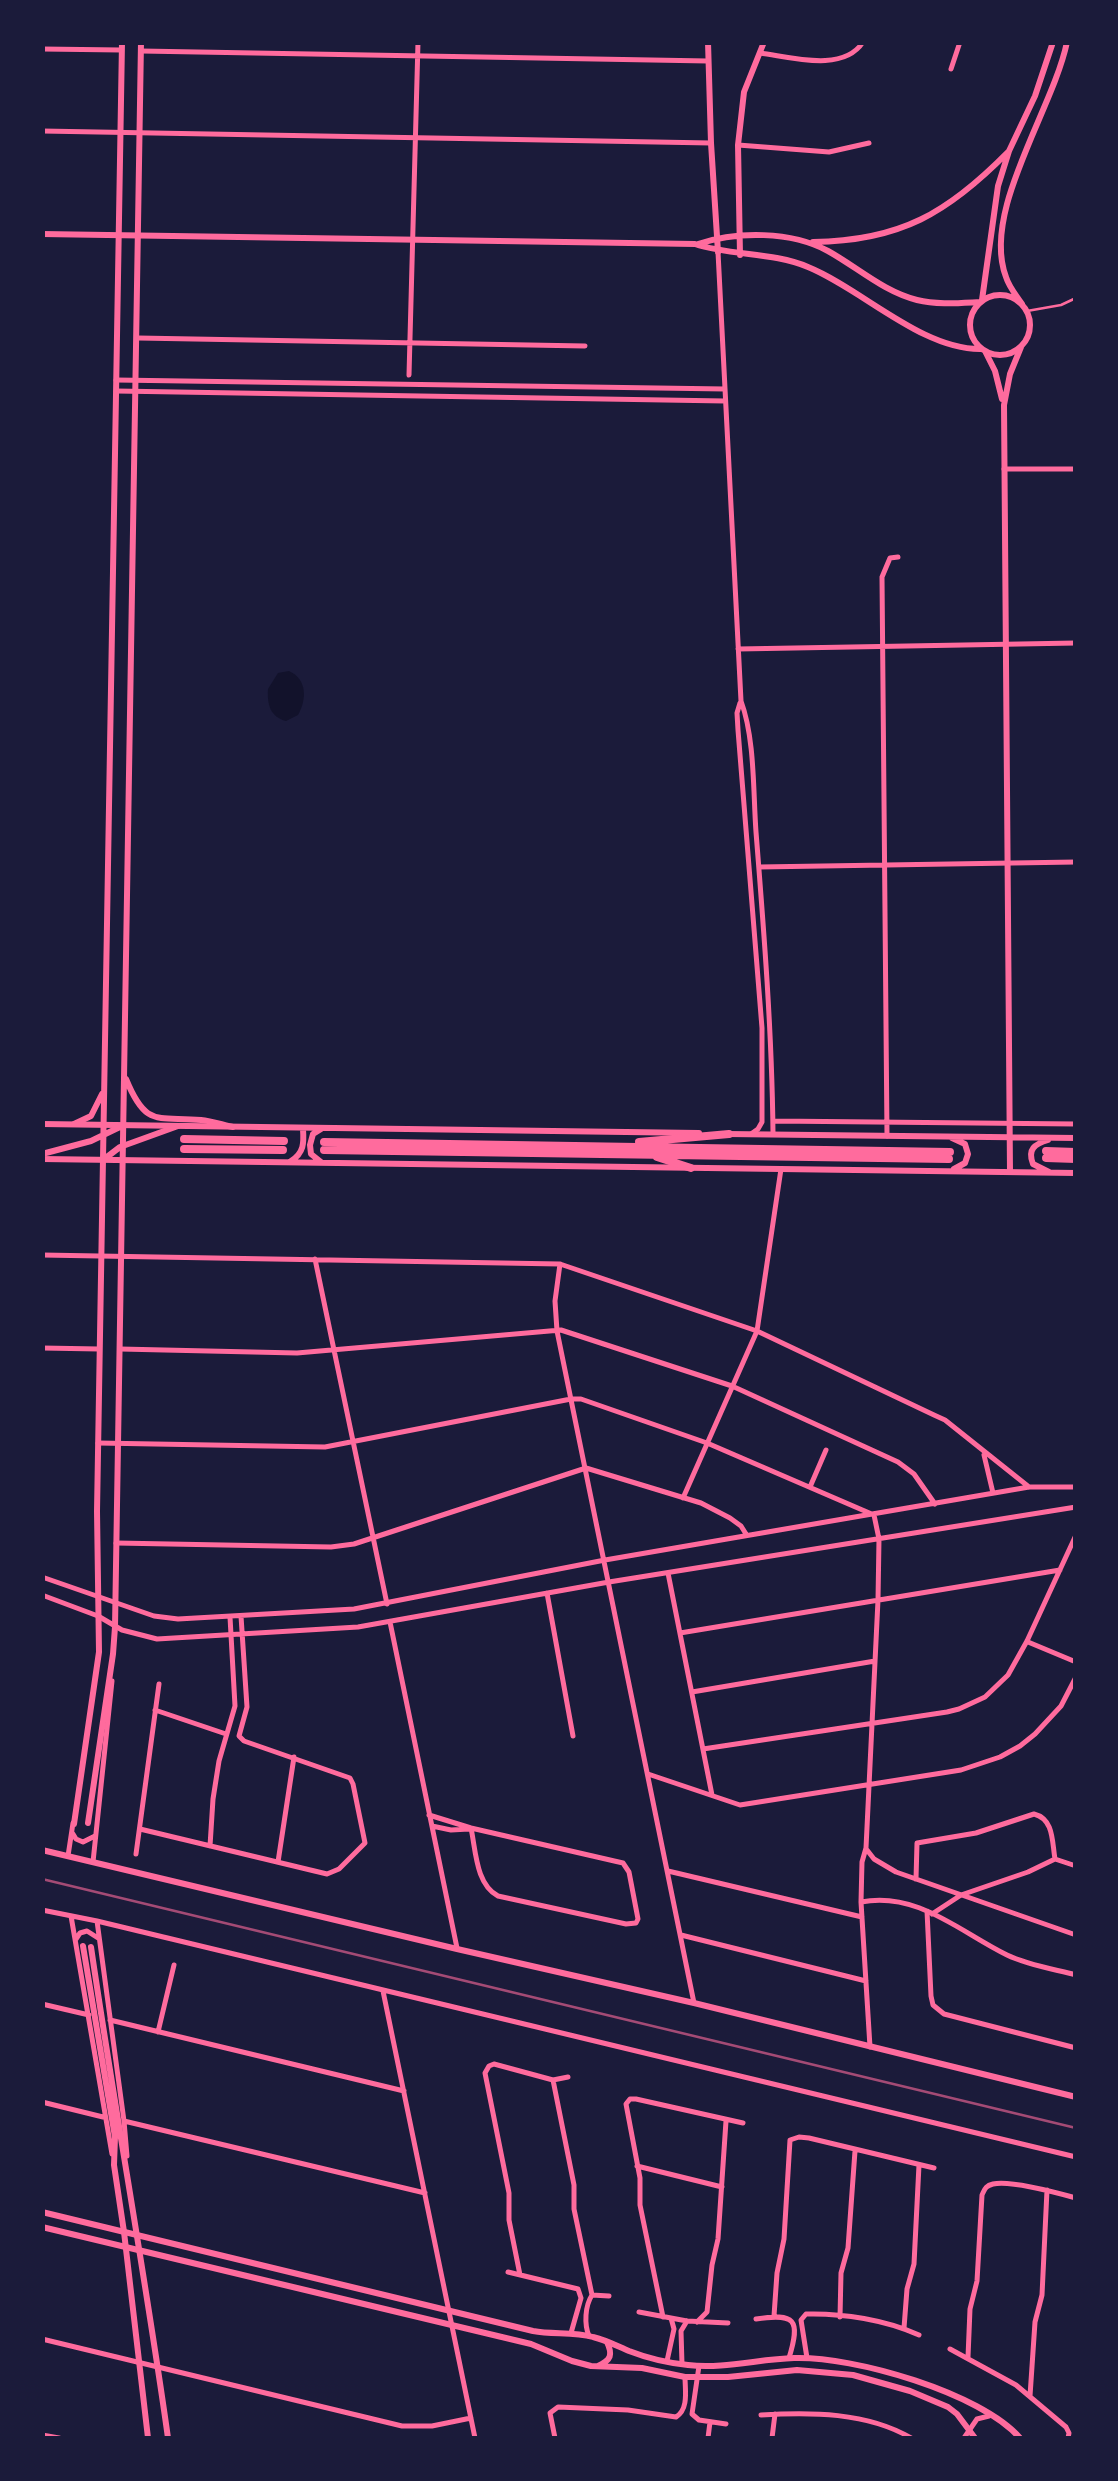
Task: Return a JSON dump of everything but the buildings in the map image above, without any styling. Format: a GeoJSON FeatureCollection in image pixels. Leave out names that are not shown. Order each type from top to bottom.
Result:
{"type":"FeatureCollection","features":[{"type":"Feature","properties":{"kind":"highway"},"geometry":{"type":"LineString","coordinates":[[602,1146],[729,1134]]}},
{"type":"Feature","properties":{"kind":"highway"},"geometry":{"type":"LineString","coordinates":[[184,1144],[283,1146]]}},
{"type":"Feature","properties":{"kind":"highway"},"geometry":{"type":"LineString","coordinates":[[324,1146],[602,1146],[949,1156],[324,1146]]}},
{"type":"Feature","properties":{"kind":"highway"},"geometry":{"type":"LineString","coordinates":[[648,1154],[690,1168]]}},
{"type":"Feature","properties":{"kind":"highway"},"geometry":{"type":"LineString","coordinates":[[1046,1155],[1076,1155]]}},
{"type":"Feature","properties":{"kind":"street"},"geometry":{"type":"LineString","coordinates":[[409,376],[418,42]]}},
{"type":"Feature","properties":{"kind":"street"},"geometry":{"type":"LineString","coordinates":[[708,42],[741,701],[748,729],[759,867],[773,1133]]}},
{"type":"Feature","properties":{"kind":"street"},"geometry":{"type":"LineString","coordinates":[[740,254],[738,145],[744,92],[764,42]]}},
{"type":"Feature","properties":{"kind":"street"},"geometry":{"type":"LineString","coordinates":[[760,53],[832,60],[856,52],[863,42]]}},
{"type":"Feature","properties":{"kind":"street"},"geometry":{"type":"LineString","coordinates":[[951,70],[960,42]]}},
{"type":"Feature","properties":{"kind":"street"},"geometry":{"type":"LineString","coordinates":[[1004,405],[995,371],[975,342],[970,317],[981,301],[998,186],[1009,151],[1036,96],[1053,42]]}},
{"type":"Feature","properties":{"kind":"street"},"geometry":{"type":"LineString","coordinates":[[1010,1172],[1004,405],[1010,374],[1030,330],[1024,308],[1008,283],[1001,241],[1004,214],[1026,148],[1056,82],[1067,42]]}},
{"type":"Feature","properties":{"kind":"street"},"geometry":{"type":"LineString","coordinates":[[42,49],[122,46],[102,1160],[98,1636],[97,1668],[68,1857]]}},
{"type":"Feature","properties":{"kind":"street"},"geometry":{"type":"LineString","coordinates":[[93,1862],[115,1627],[141,47],[708,61]]}},
{"type":"Feature","properties":{"kind":"street"},"geometry":{"type":"LineString","coordinates":[[42,130],[711,143]]}},
{"type":"Feature","properties":{"kind":"street"},"geometry":{"type":"LineString","coordinates":[[738,145],[829,152],[870,142]]}},
{"type":"Feature","properties":{"kind":"street"},"geometry":{"type":"LineString","coordinates":[[42,234],[694,244],[740,236],[845,242],[897,230],[920,220],[965,192],[1009,151]]}},
{"type":"Feature","properties":{"kind":"street"},"geometry":{"type":"LineString","coordinates":[[808,242],[905,296],[929,302],[981,301],[1003,295],[1024,308]]}},
{"type":"Feature","properties":{"kind":"street"},"geometry":{"type":"LineString","coordinates":[[694,244],[718,252],[804,265],[956,347],[1004,354],[1021,346]]}},
{"type":"Feature","properties":{"kind":"street"},"geometry":{"type":"LineString","coordinates":[[138,338],[585,346]]}},
{"type":"Feature","properties":{"kind":"street"},"geometry":{"type":"LineString","coordinates":[[116,380],[725,390]]}},
{"type":"Feature","properties":{"kind":"street"},"geometry":{"type":"LineString","coordinates":[[192,382],[192,392]]}},
{"type":"Feature","properties":{"kind":"street"},"geometry":{"type":"LineString","coordinates":[[116,391],[725,402]]}},
{"type":"Feature","properties":{"kind":"street"},"geometry":{"type":"LineString","coordinates":[[1004,469],[1076,469]]}},
{"type":"Feature","properties":{"kind":"street"},"geometry":{"type":"LineString","coordinates":[[887,1136],[882,577],[890,558],[898,557]]}},
{"type":"Feature","properties":{"kind":"street"},"geometry":{"type":"LineString","coordinates":[[738,650],[1076,644]]}},
{"type":"Feature","properties":{"kind":"street"},"geometry":{"type":"LineString","coordinates":[[741,701],[738,730],[762,1028],[762,1122],[751,1134]]}},
{"type":"Feature","properties":{"kind":"street"},"geometry":{"type":"LineString","coordinates":[[759,867],[1076,862]]}},
{"type":"Feature","properties":{"kind":"street"},"geometry":{"type":"LineString","coordinates":[[125,1075],[136,1102],[154,1117],[203,1120],[233,1127]]}},
{"type":"Feature","properties":{"kind":"street"},"geometry":{"type":"LineString","coordinates":[[74,1124],[91,1116],[104,1088]]}},
{"type":"Feature","properties":{"kind":"street"},"geometry":{"type":"LineString","coordinates":[[773,1121],[1076,1124]]}},
{"type":"Feature","properties":{"kind":"street"},"geometry":{"type":"LineString","coordinates":[[42,1124],[1076,1138]]}},
{"type":"Feature","properties":{"kind":"street"},"geometry":{"type":"LineString","coordinates":[[42,1156],[124,1125]]}},
{"type":"Feature","properties":{"kind":"street"},"geometry":{"type":"LineString","coordinates":[[102,1160],[114,1150],[178,1126]]}},
{"type":"Feature","properties":{"kind":"street"},"geometry":{"type":"LineString","coordinates":[[290,1162],[303,1148],[303,1128]]}},
{"type":"Feature","properties":{"kind":"street"},"geometry":{"type":"LineString","coordinates":[[322,1129],[313,1134],[310,1145],[311,1154],[322,1162]]}},
{"type":"Feature","properties":{"kind":"street"},"geometry":{"type":"LineString","coordinates":[[948,1136],[965,1144],[968,1154],[966,1163],[948,1172]]}},
{"type":"Feature","properties":{"kind":"street"},"geometry":{"type":"LineString","coordinates":[[1052,1173],[1033,1164],[1030,1156],[1036,1144],[1054,1138]]}},
{"type":"Feature","properties":{"kind":"street"},"geometry":{"type":"LineString","coordinates":[[42,1156],[102,1160],[1076,1173]]}},
{"type":"Feature","properties":{"kind":"street"},"geometry":{"type":"LineString","coordinates":[[683,1498],[757,1331],[781,1169]]}},
{"type":"Feature","properties":{"kind":"street"},"geometry":{"type":"LineString","coordinates":[[42,1255],[560,1264],[757,1331],[945,1420],[1029,1487]]}},
{"type":"Feature","properties":{"kind":"street"},"geometry":{"type":"LineString","coordinates":[[315,1259],[386,1604]]}},
{"type":"Feature","properties":{"kind":"street"},"geometry":{"type":"LineString","coordinates":[[560,1264],[555,1301],[557,1331],[694,2003]]}},
{"type":"Feature","properties":{"kind":"street"},"geometry":{"type":"LineString","coordinates":[[120,1349],[298,1353],[557,1331],[732,1386],[898,1462],[914,1474],[935,1504]]}},
{"type":"Feature","properties":{"kind":"street"},"geometry":{"type":"LineString","coordinates":[[42,1348],[100,1349]]}},
{"type":"Feature","properties":{"kind":"street"},"geometry":{"type":"LineString","coordinates":[[98,1443],[305,1448],[571,1399],[707,1443],[874,1515]]}},
{"type":"Feature","properties":{"kind":"street"},"geometry":{"type":"LineString","coordinates":[[810,1487],[826,1450]]}},
{"type":"Feature","properties":{"kind":"street"},"geometry":{"type":"LineString","coordinates":[[984,1452],[994,1493]]}},
{"type":"Feature","properties":{"kind":"street"},"geometry":{"type":"LineString","coordinates":[[116,1543],[332,1547],[354,1544],[586,1468],[683,1498],[730,1518],[746,1535]]}},
{"type":"Feature","properties":{"kind":"street"},"geometry":{"type":"LineString","coordinates":[[42,1577],[154,1616],[178,1619],[354,1610],[746,1535],[1029,1487],[1076,1487]]}},
{"type":"Feature","properties":{"kind":"street"},"geometry":{"type":"LineString","coordinates":[[42,1595],[132,1634],[157,1640],[358,1628],[609,1582],[1076,1507]]}},
{"type":"Feature","properties":{"kind":"street"},"geometry":{"type":"LineString","coordinates":[[870,2046],[862,1862],[866,1848],[876,1661],[879,1539],[874,1515]]}},
{"type":"Feature","properties":{"kind":"street"},"geometry":{"type":"LineString","coordinates":[[703,1749],[947,1712],[971,1704],[998,1686],[1015,1664],[1076,1535]]}},
{"type":"Feature","properties":{"kind":"street"},"geometry":{"type":"LineString","coordinates":[[680,1632],[1060,1570]]}},
{"type":"Feature","properties":{"kind":"street"},"geometry":{"type":"LineString","coordinates":[[668,1573],[712,1796]]}},
{"type":"Feature","properties":{"kind":"street"},"geometry":{"type":"LineString","coordinates":[[547,1593],[574,1736]]}},
{"type":"Feature","properties":{"kind":"street"},"geometry":{"type":"LineString","coordinates":[[210,1846],[212,1799],[235,1706],[230,1616]]}},
{"type":"Feature","properties":{"kind":"street"},"geometry":{"type":"LineString","coordinates":[[140,1829],[327,1874],[364,1844],[350,1778],[239,1736],[248,1707],[241,1616]]}},
{"type":"Feature","properties":{"kind":"street"},"geometry":{"type":"LineString","coordinates":[[390,1622],[457,1949]]}},
{"type":"Feature","properties":{"kind":"street"},"geometry":{"type":"LineString","coordinates":[[1027,1641],[1076,1662]]}},
{"type":"Feature","properties":{"kind":"street"},"geometry":{"type":"LineString","coordinates":[[88,1822],[113,1654]]}},
{"type":"Feature","properties":{"kind":"street"},"geometry":{"type":"LineString","coordinates":[[692,1692],[876,1661]]}},
{"type":"Feature","properties":{"kind":"street"},"geometry":{"type":"LineString","coordinates":[[648,1774],[740,1804],[961,1770],[1000,1758],[1020,1746],[1061,1706],[1072,1692],[1075,1678]]}},
{"type":"Feature","properties":{"kind":"street"},"geometry":{"type":"LineString","coordinates":[[136,1854],[159,1684]]}},
{"type":"Feature","properties":{"kind":"street"},"geometry":{"type":"LineString","coordinates":[[155,1710],[226,1734]]}},
{"type":"Feature","properties":{"kind":"street"},"geometry":{"type":"LineString","coordinates":[[278,1862],[294,1757]]}},
{"type":"Feature","properties":{"kind":"street"},"geometry":{"type":"LineString","coordinates":[[916,1879],[916,1848],[920,1842],[976,1833],[1034,1814],[1049,1824],[1055,1859]]}},
{"type":"Feature","properties":{"kind":"street"},"geometry":{"type":"LineString","coordinates":[[429,1815],[623,1863],[629,1872],[636,1923],[498,1896],[487,1890],[472,1828]]}},
{"type":"Feature","properties":{"kind":"street"},"geometry":{"type":"LineString","coordinates":[[432,1826],[451,1830],[472,1828]]}},
{"type":"Feature","properties":{"kind":"street"},"geometry":{"type":"LineString","coordinates":[[72,1828],[80,1842],[95,1836]]}},
{"type":"Feature","properties":{"kind":"street"},"geometry":{"type":"LineString","coordinates":[[866,1848],[886,1868],[1076,1935]]}},
{"type":"Feature","properties":{"kind":"street"},"geometry":{"type":"LineString","coordinates":[[42,1850],[694,2003],[1076,2098]]}},
{"type":"Feature","properties":{"kind":"street"},"geometry":{"type":"LineString","coordinates":[[930,1912],[961,1895],[1055,1859],[1076,1866]]}},
{"type":"Feature","properties":{"kind":"street"},"geometry":{"type":"LineString","coordinates":[[668,1871],[862,1917]]}},
{"type":"Feature","properties":{"kind":"street"},"geometry":{"type":"LineString","coordinates":[[862,1902],[895,1900],[930,1912],[1006,1954],[1076,1975]]}},
{"type":"Feature","properties":{"kind":"street"},"geometry":{"type":"LineString","coordinates":[[42,1910],[1076,2157]]}},
{"type":"Feature","properties":{"kind":"street"},"geometry":{"type":"LineString","coordinates":[[930,1912],[931,1996],[938,2010],[1076,2048]]}},
{"type":"Feature","properties":{"kind":"street"},"geometry":{"type":"LineString","coordinates":[[71,1916],[124,2232],[148,2438]]}},
{"type":"Feature","properties":{"kind":"street"},"geometry":{"type":"LineString","coordinates":[[96,1921],[128,2174]]}},
{"type":"Feature","properties":{"kind":"street"},"geometry":{"type":"LineString","coordinates":[[75,1941],[80,1932],[87,1930],[99,1941]]}},
{"type":"Feature","properties":{"kind":"street"},"geometry":{"type":"LineString","coordinates":[[681,1935],[866,1981]]}},
{"type":"Feature","properties":{"kind":"street"},"geometry":{"type":"LineString","coordinates":[[114,2165],[115,2137],[87,1947],[139,2236],[168,2438]]}},
{"type":"Feature","properties":{"kind":"street"},"geometry":{"type":"LineString","coordinates":[[158,2032],[174,1964]]}},
{"type":"Feature","properties":{"kind":"street"},"geometry":{"type":"LineString","coordinates":[[383,1990],[475,2438]]}},
{"type":"Feature","properties":{"kind":"street"},"geometry":{"type":"LineString","coordinates":[[42,2004],[89,2015]]}},
{"type":"Feature","properties":{"kind":"street"},"geometry":{"type":"LineString","coordinates":[[110,2020],[404,2091]]}},
{"type":"Feature","properties":{"kind":"street"},"geometry":{"type":"LineString","coordinates":[[520,2275],[509,2220],[509,2193],[484,2076],[494,2064],[553,2080],[568,2077]]}},
{"type":"Feature","properties":{"kind":"street"},"geometry":{"type":"LineString","coordinates":[[553,2080],[592,2295],[587,2314],[589,2336]]}},
{"type":"Feature","properties":{"kind":"street"},"geometry":{"type":"LineString","coordinates":[[662,2317],[640,2205],[640,2178],[626,2104],[630,2099],[743,2124]]}},
{"type":"Feature","properties":{"kind":"street"},"geometry":{"type":"LineString","coordinates":[[42,2102],[104,2117]]}},
{"type":"Feature","properties":{"kind":"street"},"geometry":{"type":"LineString","coordinates":[[124,2121],[425,2193]]}},
{"type":"Feature","properties":{"kind":"street"},"geometry":{"type":"LineString","coordinates":[[698,2322],[707,2312],[718,2239],[726,2121]]}},
{"type":"Feature","properties":{"kind":"street"},"geometry":{"type":"LineString","coordinates":[[774,2316],[790,2140],[808,2138],[934,2168]]}},
{"type":"Feature","properties":{"kind":"street"},"geometry":{"type":"LineString","coordinates":[[840,2317],[855,2150]]}},
{"type":"Feature","properties":{"kind":"street"},"geometry":{"type":"LineString","coordinates":[[904,2328],[906,2288],[914,2264],[919,2165]]}},
{"type":"Feature","properties":{"kind":"street"},"geometry":{"type":"LineString","coordinates":[[637,2166],[722,2186]]}},
{"type":"Feature","properties":{"kind":"street"},"geometry":{"type":"LineString","coordinates":[[968,2357],[984,2191],[994,2184],[1048,2190],[1076,2198]]}},
{"type":"Feature","properties":{"kind":"street"},"geometry":{"type":"LineString","coordinates":[[1030,2396],[1035,2322],[1042,2294],[1048,2190]]}},
{"type":"Feature","properties":{"kind":"street"},"geometry":{"type":"LineString","coordinates":[[42,2212],[532,2331],[589,2336],[667,2362],[723,2366],[807,2358],[861,2364],[935,2388],[992,2416],[1020,2438]]}},
{"type":"Feature","properties":{"kind":"street"},"geometry":{"type":"LineString","coordinates":[[42,2226],[559,2348],[572,2361],[597,2367],[642,2368],[697,2378],[797,2370],[853,2375],[910,2391],[948,2407],[975,2438]]}},
{"type":"Feature","properties":{"kind":"street"},"geometry":{"type":"LineString","coordinates":[[508,2272],[580,2292],[568,2334],[559,2348]]}},
{"type":"Feature","properties":{"kind":"street"},"geometry":{"type":"LineString","coordinates":[[592,2295],[609,2296]]}},
{"type":"Feature","properties":{"kind":"street"},"geometry":{"type":"LineString","coordinates":[[639,2312],[687,2321],[728,2323]]}},
{"type":"Feature","properties":{"kind":"street"},"geometry":{"type":"LineString","coordinates":[[807,2358],[802,2317],[812,2314],[871,2320],[919,2336]]}},
{"type":"Feature","properties":{"kind":"street"},"geometry":{"type":"LineString","coordinates":[[756,2319],[788,2317],[794,2324],[790,2358]]}},
{"type":"Feature","properties":{"kind":"street"},"geometry":{"type":"LineString","coordinates":[[667,2362],[674,2329],[671,2318]]}},
{"type":"Feature","properties":{"kind":"street"},"geometry":{"type":"LineString","coordinates":[[682,2364],[681,2331],[687,2321]]}},
{"type":"Feature","properties":{"kind":"street"},"geometry":{"type":"LineString","coordinates":[[42,2339],[402,2426],[432,2426],[471,2418]]}},
{"type":"Feature","properties":{"kind":"street"},"geometry":{"type":"LineString","coordinates":[[597,2367],[612,2355],[607,2341]]}},
{"type":"Feature","properties":{"kind":"street"},"geometry":{"type":"LineString","coordinates":[[950,2349],[1016,2385],[1066,2427],[1068,2438]]}},
{"type":"Feature","properties":{"kind":"street"},"geometry":{"type":"LineString","coordinates":[[699,2366],[691,2410],[694,2418],[726,2424]]}},
{"type":"Feature","properties":{"kind":"street"},"geometry":{"type":"LineString","coordinates":[[555,2438],[550,2416],[558,2407],[676,2417],[684,2408],[685,2377]]}},
{"type":"Feature","properties":{"kind":"street"},"geometry":{"type":"LineString","coordinates":[[772,2438],[775,2414]]}},
{"type":"Feature","properties":{"kind":"street"},"geometry":{"type":"LineString","coordinates":[[761,2415],[838,2416],[910,2438]]}},
{"type":"Feature","properties":{"kind":"street"},"geometry":{"type":"LineString","coordinates":[[964,2438],[977,2418],[992,2416]]}},
{"type":"Feature","properties":{"kind":"street"},"geometry":{"type":"LineString","coordinates":[[708,2438],[710,2422]]}},
{"type":"Feature","properties":{"kind":"street"},"geometry":{"type":"LineString","coordinates":[[1011,2428],[1012,2438]]}},
{"type":"Feature","properties":{"kind":"street"},"geometry":{"type":"LineString","coordinates":[[42,2434],[59,2438]]}},
{"type":"Feature","properties":{"kind":"lane"},"geometry":{"type":"LineString","coordinates":[[1024,308],[1061,305],[1076,298]]}},
{"type":"Feature","properties":{"kind":"shaded area"},"geometry":{"type":"Polygon","coordinates":[[[289,671],[302,684],[304,696],[298,715],[286,721],[271,709],[268,689],[278,673],[289,671]]]}},
{"type":"Feature","properties":{"kind":"railway"},"geometry":{"type":"LineString","coordinates":[[42,1879],[1076,2128]]}}]}
